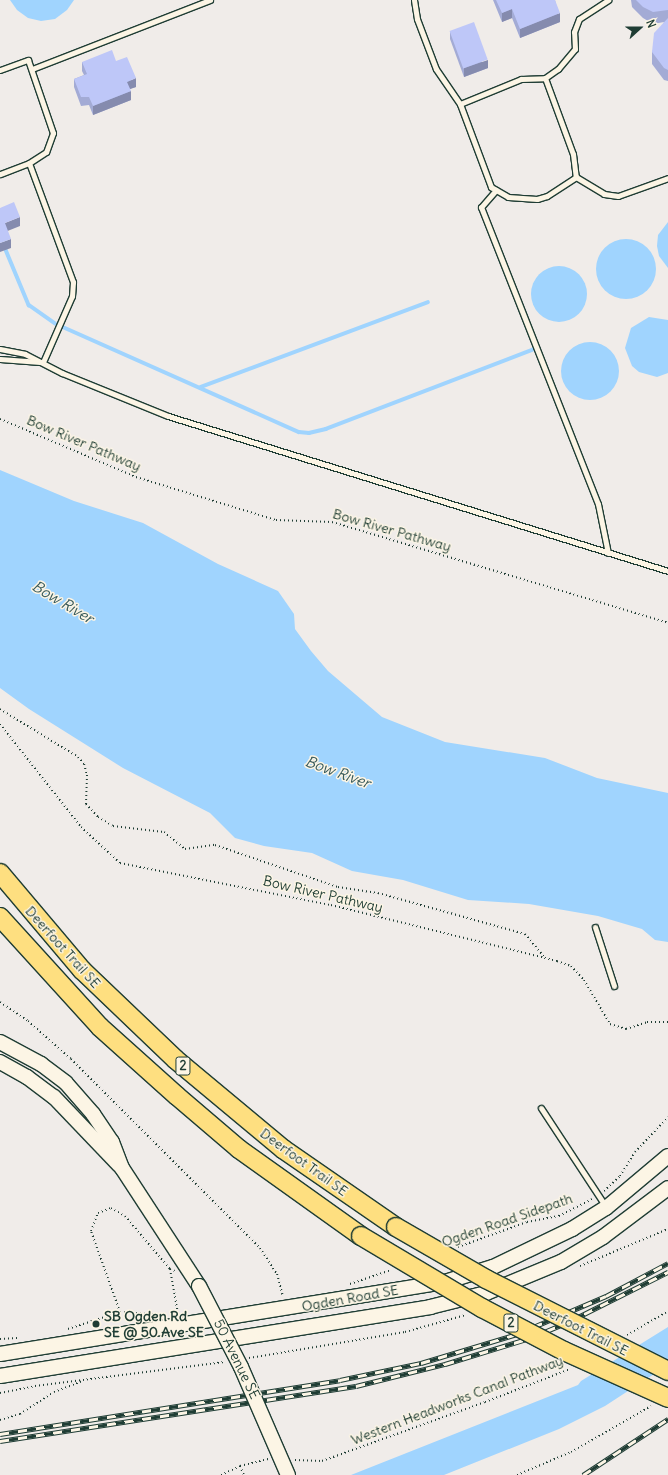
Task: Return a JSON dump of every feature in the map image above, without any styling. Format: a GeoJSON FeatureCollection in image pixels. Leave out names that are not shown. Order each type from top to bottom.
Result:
{"type":"FeatureCollection","features":[{"type":"Feature","properties":{"kind":"highway","name":"Deerfoot Trail SE"},"geometry":{"type":"LineString","coordinates":[[0,873],[82,970],[175,1059],[283,1148],[396,1227],[493,1282],[668,1371]]}},
{"type":"Feature","properties":{"kind":"highway","name":"Deerfoot Trail SE"},"geometry":{"type":"LineString","coordinates":[[0,917],[84,1011],[177,1096],[239,1149],[361,1236],[482,1308],[662,1401]]}},
{"type":"Feature","properties":{"kind":"street","name":"50 Avenue SE"},"geometry":{"type":"LineString","coordinates":[[0,1042],[22,1051],[66,1083],[93,1114],[112,1142],[122,1168]]}},
{"type":"Feature","properties":{"kind":"street","name":"50 Avenue SE"},"geometry":{"type":"LineString","coordinates":[[0,1062],[27,1077],[54,1097],[122,1168],[199,1286],[244,1373],[288,1475]]}},
{"type":"Feature","properties":{"kind":"street","name":"Ogden Road SE"},"geometry":{"type":"LineString","coordinates":[[0,1354],[445,1282],[493,1267],[535,1249],[606,1208],[668,1156]]}},
{"type":"Feature","properties":{"kind":"street","name":"Ogden Road SE"},"geometry":{"type":"LineString","coordinates":[[0,1376],[430,1307],[486,1292],[560,1262],[603,1237],[668,1188]]}},
{"type":"Feature","properties":{"kind":"lane"},"geometry":{"type":"LineString","coordinates":[[32,69],[210,0]]}},
{"type":"Feature","properties":{"kind":"lane"},"geometry":{"type":"LineString","coordinates":[[414,0],[415,13],[436,69],[460,104],[491,187],[508,197],[536,199],[547,196],[576,177]]}},
{"type":"Feature","properties":{"kind":"lane"},"geometry":{"type":"LineString","coordinates":[[460,104],[521,79],[545,78],[558,69],[575,49],[574,32],[579,19],[608,0]]}},
{"type":"Feature","properties":{"kind":"lane"},"geometry":{"type":"LineString","coordinates":[[0,70],[28,60],[53,133],[46,152],[29,163],[0,174]]}},
{"type":"Feature","properties":{"kind":"lane"},"geometry":{"type":"LineString","coordinates":[[545,78],[573,154],[576,177]]}},
{"type":"Feature","properties":{"kind":"lane"},"geometry":{"type":"LineString","coordinates":[[29,163],[73,282],[72,296],[43,362]]}},
{"type":"Feature","properties":{"kind":"lane"},"geometry":{"type":"LineString","coordinates":[[576,177],[604,194],[618,196],[668,178]]}},
{"type":"Feature","properties":{"kind":"lane"},"geometry":{"type":"LineString","coordinates":[[496,190],[481,207],[598,504],[608,553]]}},
{"type":"Feature","properties":{"kind":"lane"},"geometry":{"type":"LineString","coordinates":[[0,349],[25,354],[62,373],[168,416],[668,571]]}},
{"type":"Feature","properties":{"kind":"lane"},"geometry":{"type":"LineString","coordinates":[[0,359],[43,362]]}},
{"type":"Feature","properties":{"kind":"lane"},"geometry":{"type":"LineString","coordinates":[[595,927],[614,986]]}},
{"type":"Feature","properties":{"kind":"lane"},"geometry":{"type":"LineString","coordinates":[[541,1108],[606,1208]]}},
{"type":"Feature","properties":{"kind":"path","name":"Bow River Pathway"},"geometry":{"type":"LineString","coordinates":[[0,419],[136,477],[276,520],[332,522],[668,624]]}},
{"type":"Feature","properties":{"kind":"path"},"geometry":{"type":"LineString","coordinates":[[0,709],[78,757],[84,764],[87,775],[86,804],[98,817],[113,826],[164,832],[185,849],[215,845],[338,886],[378,893],[525,934],[545,958]]}},
{"type":"Feature","properties":{"kind":"path","name":"Bow River Pathway"},"geometry":{"type":"LineString","coordinates":[[0,724],[81,827],[120,863],[331,905],[545,958],[571,966],[584,980],[610,1024],[619,1029],[654,1022],[668,1022]]}},
{"type":"Feature","properties":{"kind":"path"},"geometry":{"type":"LineString","coordinates":[[0,1002],[28,1021],[71,1059],[260,1248],[277,1274],[284,1297]]}},
{"type":"Feature","properties":{"kind":"path","name":"Ogden Road Sidepath"},"geometry":{"type":"LineString","coordinates":[[454,1248],[527,1222],[560,1216],[597,1196],[620,1176],[635,1152],[668,1117]]}},
{"type":"Feature","properties":{"kind":"path"},"geometry":{"type":"LineString","coordinates":[[65,1330],[120,1312],[91,1231],[98,1213],[111,1208],[125,1216],[170,1269],[178,1315]]}},
{"type":"Feature","properties":{"kind":"path"},"geometry":{"type":"LineString","coordinates":[[170,1269],[177,1271],[180,1276]]}},
{"type":"Feature","properties":{"kind":"path"},"geometry":{"type":"LineString","coordinates":[[349,1284],[394,1269]]}},
{"type":"Feature","properties":{"kind":"path"},"geometry":{"type":"LineString","coordinates":[[626,1335],[668,1310]]}},
{"type":"Feature","properties":{"kind":"path"},"geometry":{"type":"LineString","coordinates":[[0,1339],[22,1337]]}},
{"type":"Feature","properties":{"kind":"path","name":"Western Headworks Canal Pathway"},"geometry":{"type":"LineString","coordinates":[[291,1460],[322,1461],[561,1374],[574,1366]]}},
{"type":"Feature","properties":{"kind":"path"},"geometry":{"type":"LineString","coordinates":[[0,1420],[20,1414],[54,1392],[87,1380]]}},
{"type":"Feature","properties":{"kind":"path"},"geometry":{"type":"LineString","coordinates":[[517,1475],[571,1452],[662,1401]]}},
{"type":"Feature","properties":{"kind":"path"},"geometry":{"type":"LineString","coordinates":[[221,1475],[240,1466],[275,1460]]}},
{"type":"Feature","properties":{"kind":"path"},"geometry":{"type":"LineString","coordinates":[[240,1466],[244,1475]]}},
{"type":"Feature","properties":{"kind":"water"},"geometry":{"type":"Polygon","coordinates":[[[10,0],[74,0],[67,10],[55,19],[41,21],[28,18],[17,10],[10,0]]]}},
{"type":"Feature","properties":{"kind":"water"},"geometry":{"type":"Polygon","coordinates":[[[668,222],[668,268],[659,256],[657,246],[658,235],[668,222]]]}},
{"type":"Feature","properties":{"kind":"water"},"geometry":{"type":"Polygon","coordinates":[[[626,239],[642,244],[647,248],[651,253],[656,269],[651,285],[647,290],[642,294],[626,299],[610,294],[605,290],[601,285],[596,269],[601,253],[605,248],[610,244],[626,239]]]}},
{"type":"Feature","properties":{"kind":"water"},"geometry":{"type":"Polygon","coordinates":[[[553,266],[565,266],[579,274],[587,288],[585,305],[579,314],[565,322],[553,322],[543,317],[536,310],[531,300],[531,288],[536,278],[543,271],[553,266]]]}},
{"type":"Feature","properties":{"kind":"water"},"geometry":{"type":"Polygon","coordinates":[[[649,317],[668,320],[668,373],[657,377],[639,372],[632,366],[625,348],[631,328],[649,317]]]}},
{"type":"Feature","properties":{"kind":"water"},"geometry":{"type":"Polygon","coordinates":[[[584,342],[596,342],[611,350],[619,365],[619,377],[611,392],[596,400],[584,400],[569,392],[561,377],[561,365],[569,350],[584,342]]]}},
{"type":"Feature","properties":{"kind":"water","name":"Bow River"},"geometry":{"type":"Polygon","coordinates":[[[0,470],[74,501],[143,523],[218,564],[278,591],[294,614],[295,629],[311,651],[328,671],[382,717],[445,742],[545,758],[597,778],[668,793],[668,942],[655,940],[642,929],[598,916],[529,904],[468,900],[403,880],[352,871],[312,853],[264,846],[235,838],[210,813],[123,768],[29,709],[0,688],[0,470]]]}},
{"type":"Feature","properties":{"kind":"water"},"geometry":{"type":"Polygon","coordinates":[[[668,1327],[668,1365],[605,1406],[559,1429],[444,1475],[351,1475],[578,1385],[581,1381],[668,1327]]]}},
{"type":"Feature","properties":{"kind":"building"},"geometry":{"type":"Polygon","coordinates":[[[496,0],[555,0],[560,13],[520,29],[512,9],[502,13],[496,0]]]}},
{"type":"Feature","properties":{"kind":"building"},"geometry":{"type":"Polygon","coordinates":[[[636,0],[668,0],[668,10],[653,12],[643,7],[636,0]]]}},
{"type":"Feature","properties":{"kind":"building"},"geometry":{"type":"Polygon","coordinates":[[[668,18],[668,70],[664,68],[652,52],[654,33],[668,18]]]}},
{"type":"Feature","properties":{"kind":"building"},"geometry":{"type":"Polygon","coordinates":[[[474,22],[488,60],[463,68],[450,31],[474,22]]]}},
{"type":"Feature","properties":{"kind":"building"},"geometry":{"type":"Polygon","coordinates":[[[112,50],[116,61],[127,57],[136,78],[127,82],[131,91],[93,106],[89,97],[81,97],[74,79],[87,74],[82,62],[112,50]]]}},
{"type":"Feature","properties":{"kind":"building"},"geometry":{"type":"Polygon","coordinates":[[[14,202],[20,217],[5,223],[11,239],[0,243],[0,208],[14,202]]]}},
{"type":"Feature","properties":{"kind":"waterway"},"geometry":{"type":"LineString","coordinates":[[6,250],[29,305],[55,323]]}},
{"type":"Feature","properties":{"kind":"waterway"},"geometry":{"type":"LineString","coordinates":[[201,387],[428,302]]}},
{"type":"Feature","properties":{"kind":"waterway"},"geometry":{"type":"LineString","coordinates":[[63,327],[299,432],[309,433],[326,429],[532,350]]}},
{"type":"Feature","properties":{"kind":"railway"},"geometry":{"type":"LineString","coordinates":[[0,1434],[340,1380],[421,1363],[517,1334],[606,1296],[668,1263]]}},
{"type":"Feature","properties":{"kind":"railway"},"geometry":{"type":"LineString","coordinates":[[0,1441],[356,1386],[445,1364],[530,1338],[568,1322],[668,1272]]}},
{"type":"Feature","properties":{"kind":"railway"},"geometry":{"type":"LineString","coordinates":[[583,1475],[668,1419]]}},
{"type":"Feature","properties":{"kind":"place","name":"SB Ogden Rd SE @ 50 Ave SE"},"geometry":{"type":"Point","coordinates":[96,1324]}}]}
